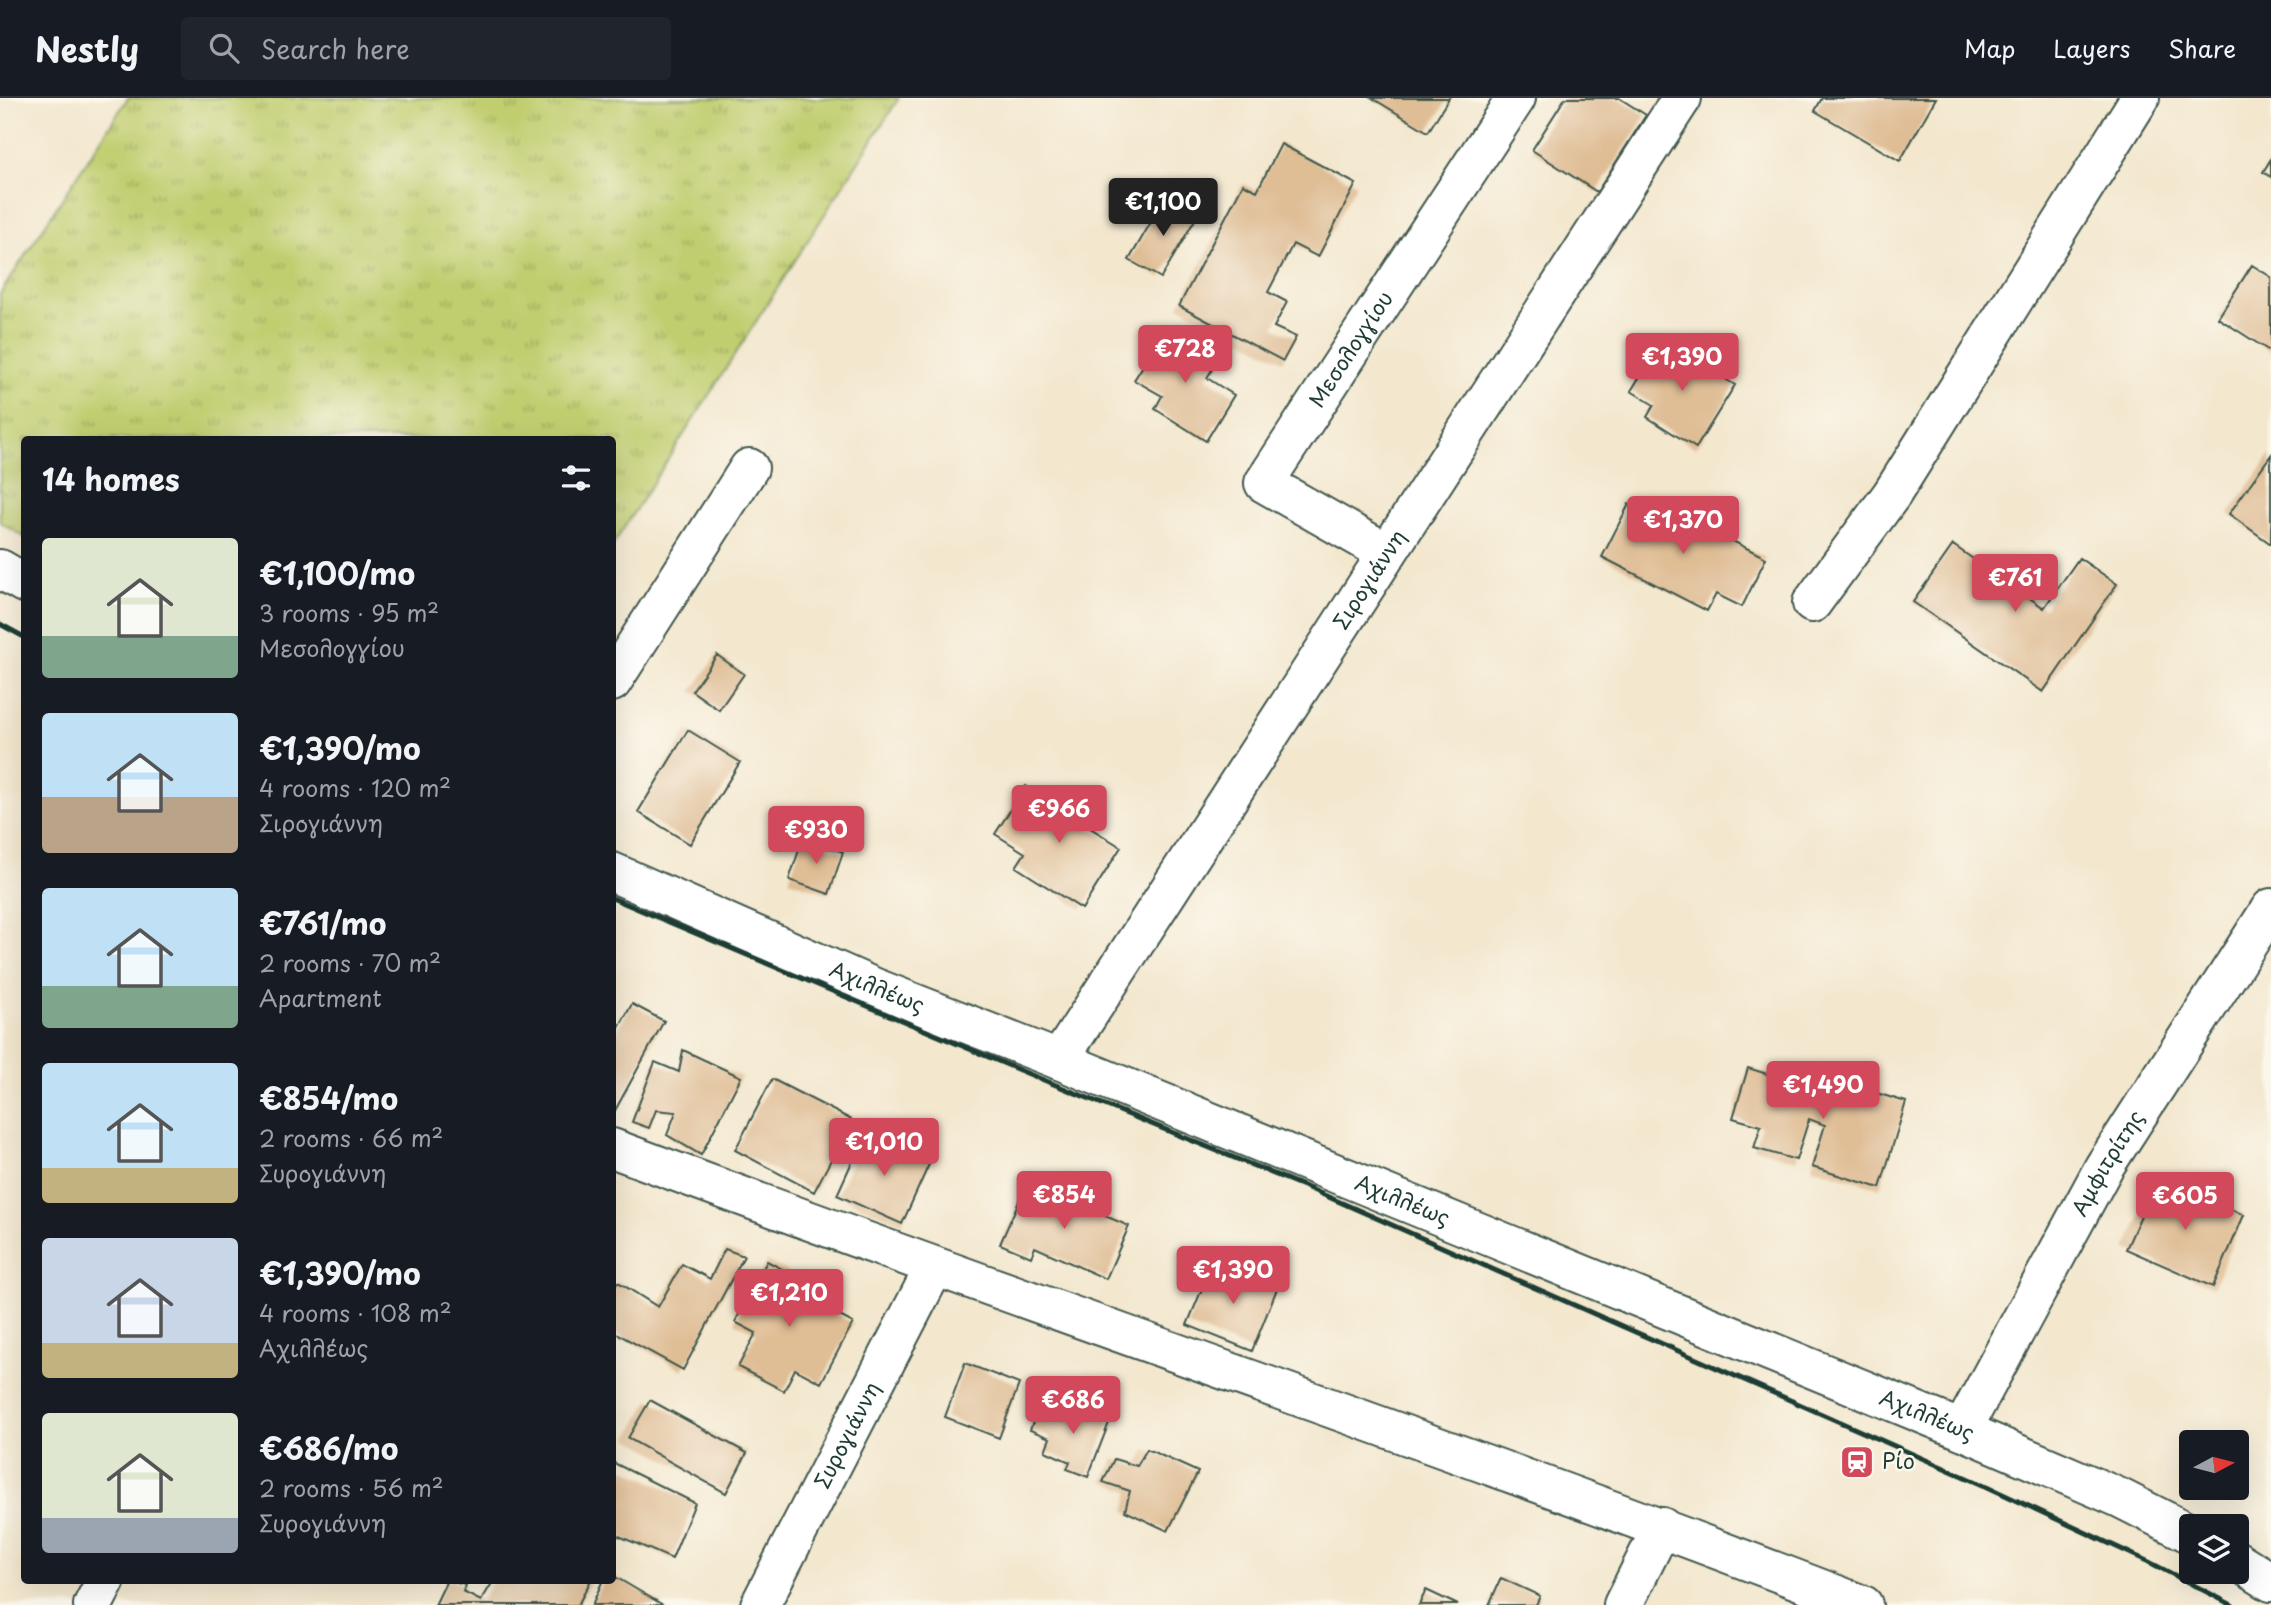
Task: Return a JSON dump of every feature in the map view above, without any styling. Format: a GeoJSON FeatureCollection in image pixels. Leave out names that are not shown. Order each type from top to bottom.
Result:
{"type":"FeatureCollection","features":[{"type":"Feature","properties":{"kind":"street","name":"Μεσολογγίου"},"geometry":{"type":"LineString","coordinates":[[1387,553],[1264,483],[1516,98]]}},
{"type":"Feature","properties":{"kind":"street","name":"Σιρογιάννη"},"geometry":{"type":"LineString","coordinates":[[1059,1060],[1682,98]]}},
{"type":"Feature","properties":{"kind":"street"},"geometry":{"type":"LineString","coordinates":[[1812,603],[1892,494],[2140,98]]}},
{"type":"Feature","properties":{"kind":"street"},"geometry":{"type":"LineString","coordinates":[[616,676],[749,468]]}},
{"type":"Feature","properties":{"kind":"street"},"geometry":{"type":"LineString","coordinates":[[0,569],[21,581]]}},
{"type":"Feature","properties":{"kind":"street","name":"Αχιλλέως"},"geometry":{"type":"LineString","coordinates":[[616,874],[873,987],[1059,1060],[1962,1430],[2120,1498],[2179,1528]]}},
{"type":"Feature","properties":{"kind":"street","name":"Αμφιτρίτης"},"geometry":{"type":"LineString","coordinates":[[1962,1430],[2104,1167],[2271,908]]}},
{"type":"Feature","properties":{"kind":"street"},"geometry":{"type":"LineString","coordinates":[[616,1149],[934,1268],[1662,1527],[1863,1605]]}},
{"type":"Feature","properties":{"kind":"street","name":"Συρογιάννη"},"geometry":{"type":"LineString","coordinates":[[760,1605],[934,1268]]}},
{"type":"Feature","properties":{"kind":"street"},"geometry":{"type":"LineString","coordinates":[[1623,1605],[1662,1527]]}},
{"type":"Feature","properties":{"kind":"street"},"geometry":{"type":"LineString","coordinates":[[2249,1568],[2271,1582]]}},
{"type":"Feature","properties":{"kind":"street"},"geometry":{"type":"LineString","coordinates":[[93,1605],[104,1584]]}},
{"type":"Feature","properties":{"kind":"green space"},"geometry":{"type":"Polygon","coordinates":[[[128,98],[899,98],[616,540],[616,436],[21,436],[21,535],[0,522],[0,294],[128,98]]]}},
{"type":"Feature","properties":{"kind":"building"},"geometry":{"type":"Polygon","coordinates":[[[1372,98],[1449,98],[1428,132],[1372,98]]]}},
{"type":"Feature","properties":{"kind":"building"},"geometry":{"type":"Polygon","coordinates":[[[1565,98],[1619,98],[1646,115],[1597,192],[1532,150],[1565,98]]]}},
{"type":"Feature","properties":{"kind":"building"},"geometry":{"type":"Polygon","coordinates":[[[1822,98],[1936,98],[1900,161],[1815,111],[1822,98]]]}},
{"type":"Feature","properties":{"kind":"building"},"geometry":{"type":"Polygon","coordinates":[[[1281,144],[1356,184],[1318,257],[1293,244],[1268,292],[1287,302],[1274,327],[1296,337],[1283,361],[1179,306],[1243,184],[1257,191],[1281,144]]]}},
{"type":"Feature","properties":{"kind":"building"},"geometry":{"type":"Polygon","coordinates":[[[2271,159],[2271,177],[2263,172],[2271,159]]]}},
{"type":"Feature","properties":{"kind":"building"},"geometry":{"type":"Polygon","coordinates":[[[1165,198],[1197,216],[1161,278],[1129,260],[1165,198]]]}},
{"type":"Feature","properties":{"kind":"building"},"geometry":{"type":"Polygon","coordinates":[[[2252,265],[2271,277],[2271,352],[2218,318],[2252,265]]]}},
{"type":"Feature","properties":{"kind":"building"},"geometry":{"type":"Polygon","coordinates":[[[1166,330],[1217,361],[1207,378],[1234,395],[1206,441],[1155,409],[1162,396],[1134,380],[1166,330]]]}},
{"type":"Feature","properties":{"kind":"building"},"geometry":{"type":"Polygon","coordinates":[[[1662,340],[1735,385],[1696,448],[1647,417],[1654,405],[1631,391],[1662,340]]]}},
{"type":"Feature","properties":{"kind":"building"},"geometry":{"type":"Polygon","coordinates":[[[2271,455],[2271,544],[2229,514],[2271,455]]]}},
{"type":"Feature","properties":{"kind":"building"},"geometry":{"type":"Polygon","coordinates":[[[1650,499],[1766,558],[1742,607],[1716,594],[1707,611],[1602,557],[1629,504],[1644,512],[1650,499]]]}},
{"type":"Feature","properties":{"kind":"building"},"geometry":{"type":"Polygon","coordinates":[[[1953,545],[2044,608],[2079,558],[2117,584],[2043,692],[1913,602],[1953,545]]]}},
{"type":"Feature","properties":{"kind":"building"},"geometry":{"type":"Polygon","coordinates":[[[717,655],[744,674],[719,710],[692,691],[717,655]]]}},
{"type":"Feature","properties":{"kind":"building"},"geometry":{"type":"Polygon","coordinates":[[[688,730],[740,762],[690,844],[638,812],[688,730]]]}},
{"type":"Feature","properties":{"kind":"building"},"geometry":{"type":"Polygon","coordinates":[[[1026,786],[1061,809],[1069,794],[1096,812],[1087,826],[1121,847],[1082,909],[1016,867],[1025,853],[995,834],[1026,786]]]}},
{"type":"Feature","properties":{"kind":"building"},"geometry":{"type":"Polygon","coordinates":[[[803,838],[843,852],[829,894],[789,880],[803,838]]]}},
{"type":"Feature","properties":{"kind":"building"},"geometry":{"type":"Polygon","coordinates":[[[632,1004],[664,1021],[616,1109],[616,1033],[632,1004]]]}},
{"type":"Feature","properties":{"kind":"building"},"geometry":{"type":"Polygon","coordinates":[[[683,1050],[741,1077],[701,1155],[667,1135],[676,1112],[656,1110],[649,1128],[632,1122],[655,1062],[679,1072],[683,1050]]]}},
{"type":"Feature","properties":{"kind":"building"},"geometry":{"type":"Polygon","coordinates":[[[1784,1065],[1906,1102],[1880,1188],[1812,1167],[1825,1125],[1809,1119],[1796,1160],[1754,1148],[1761,1126],[1733,1118],[1748,1068],[1780,1078],[1784,1065]]]}},
{"type":"Feature","properties":{"kind":"building"},"geometry":{"type":"Polygon","coordinates":[[[772,1079],[852,1120],[814,1192],[735,1150],[772,1079]]]}},
{"type":"Feature","properties":{"kind":"building"},"geometry":{"type":"Polygon","coordinates":[[[866,1131],[931,1160],[902,1224],[837,1195],[866,1131]]]}},
{"type":"Feature","properties":{"kind":"building"},"geometry":{"type":"Polygon","coordinates":[[[2158,1177],[2244,1215],[2213,1287],[2126,1249],[2158,1177]]]}},
{"type":"Feature","properties":{"kind":"building"},"geometry":{"type":"Polygon","coordinates":[[[1027,1183],[1129,1226],[1106,1279],[1035,1247],[1031,1257],[1000,1244],[1027,1183]]]}},
{"type":"Feature","properties":{"kind":"building"},"geometry":{"type":"Polygon","coordinates":[[[725,1249],[744,1256],[683,1370],[616,1333],[618,1282],[658,1307],[682,1264],[710,1279],[725,1249]]]}},
{"type":"Feature","properties":{"kind":"building"},"geometry":{"type":"Polygon","coordinates":[[[1214,1260],[1278,1286],[1252,1351],[1187,1325],[1214,1260]]]}},
{"type":"Feature","properties":{"kind":"building"},"geometry":{"type":"Polygon","coordinates":[[[767,1261],[816,1287],[812,1295],[832,1305],[830,1311],[853,1323],[821,1383],[795,1369],[784,1391],[738,1367],[756,1333],[735,1322],[767,1261]]]}},
{"type":"Feature","properties":{"kind":"building"},"geometry":{"type":"Polygon","coordinates":[[[965,1363],[1019,1384],[999,1438],[945,1417],[965,1363]]]}},
{"type":"Feature","properties":{"kind":"building"},"geometry":{"type":"Polygon","coordinates":[[[650,1400],[747,1453],[726,1493],[628,1438],[650,1400]]]}},
{"type":"Feature","properties":{"kind":"building"},"geometry":{"type":"Polygon","coordinates":[[[1066,1402],[1110,1420],[1088,1477],[1067,1469],[1070,1462],[1045,1451],[1050,1438],[1030,1430],[1038,1409],[1059,1418],[1066,1402]]]}},
{"type":"Feature","properties":{"kind":"building"},"geometry":{"type":"Polygon","coordinates":[[[1147,1449],[1198,1472],[1168,1531],[1125,1511],[1130,1491],[1103,1482],[1114,1459],[1137,1466],[1147,1449]]]}},
{"type":"Feature","properties":{"kind":"building"},"geometry":{"type":"Polygon","coordinates":[[[616,1464],[695,1503],[672,1559],[616,1535],[616,1464]]]}},
{"type":"Feature","properties":{"kind":"building"},"geometry":{"type":"Polygon","coordinates":[[[616,1577],[663,1605],[592,1605],[601,1584],[616,1584],[616,1577]]]}},
{"type":"Feature","properties":{"kind":"building"},"geometry":{"type":"Polygon","coordinates":[[[1501,1578],[1540,1596],[1536,1605],[1489,1605],[1501,1578]]]}},
{"type":"Feature","properties":{"kind":"building"},"geometry":{"type":"Polygon","coordinates":[[[445,1584],[465,1585],[463,1592],[481,1601],[492,1584],[589,1584],[578,1605],[435,1605],[445,1584]]]}},
{"type":"Feature","properties":{"kind":"building"},"geometry":{"type":"Polygon","coordinates":[[[1426,1590],[1458,1605],[1419,1605],[1426,1590]]]}},
{"type":"Feature","properties":{"kind":"railway"},"geometry":{"type":"LineString","coordinates":[[0,624],[21,635]]}},
{"type":"Feature","properties":{"kind":"railway"},"geometry":{"type":"LineString","coordinates":[[616,900],[1024,1072],[1308,1188],[1992,1489],[2149,1562],[2232,1605]]}},
{"type":"Feature","properties":{"kind":"place","name":"Ρίο"},"geometry":{"type":"Point","coordinates":[1857,1462]}}]}
